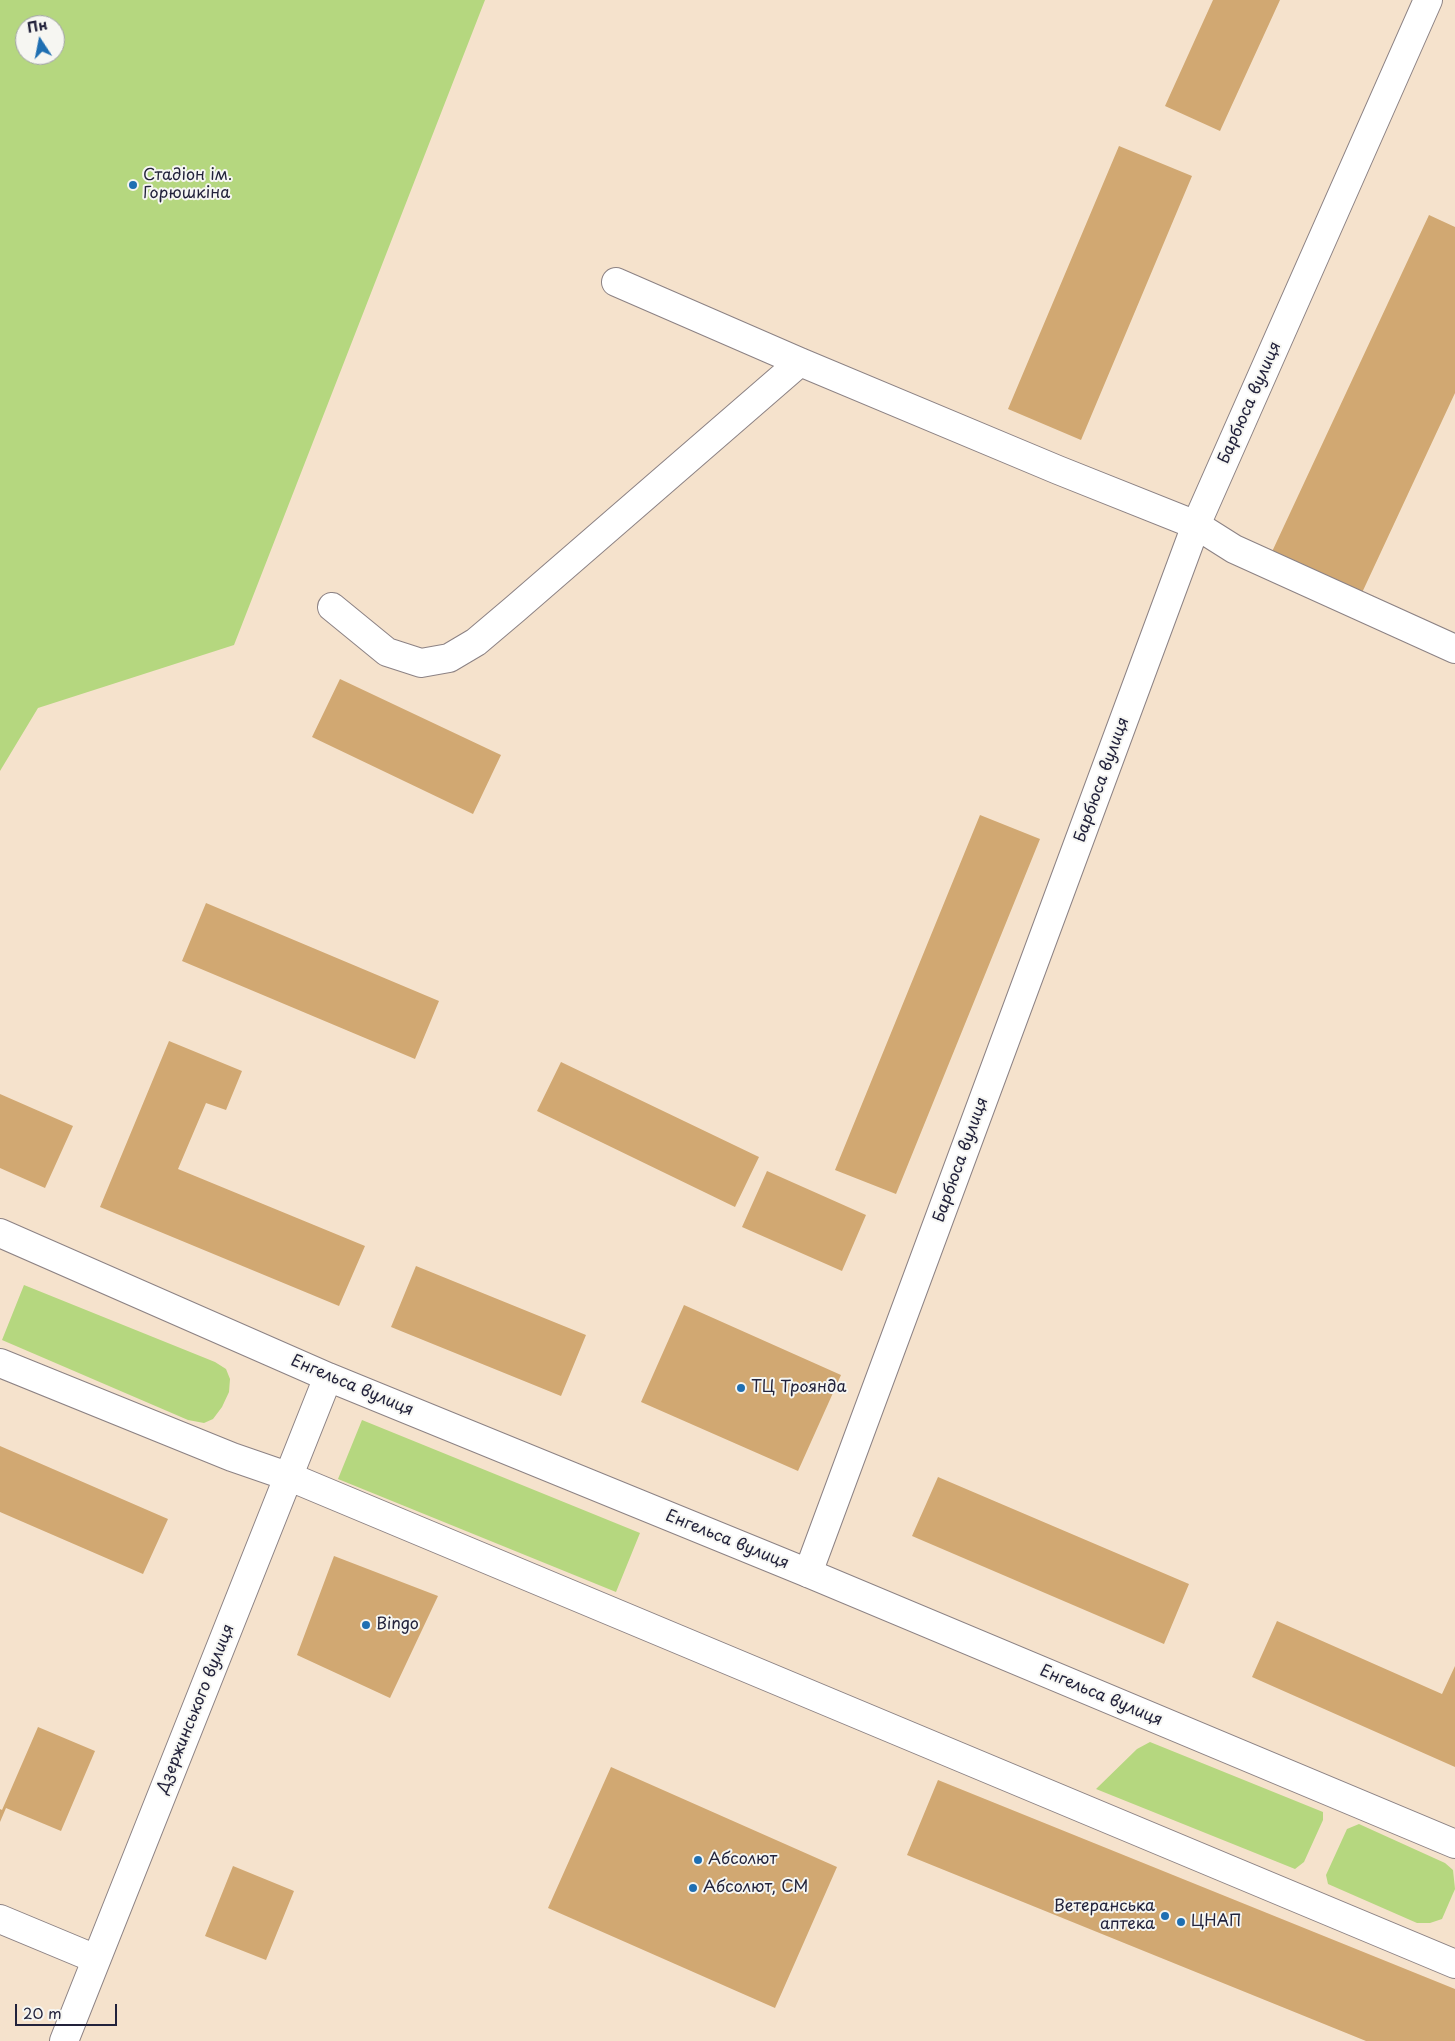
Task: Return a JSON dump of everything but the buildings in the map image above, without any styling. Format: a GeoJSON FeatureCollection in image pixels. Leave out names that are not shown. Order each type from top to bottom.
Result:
{"type":"FeatureCollection","features":[{"type":"Feature","properties":{"kind":"street","name":"Барбюса вулиця"},"geometry":{"type":"LineString","coordinates":[[808,1573],[1196,525],[1428,0]]}},
{"type":"Feature","properties":{"kind":"street"},"geometry":{"type":"LineString","coordinates":[[616,282],[800,362],[1196,525],[1234,549],[1455,649]]}},
{"type":"Feature","properties":{"kind":"street"},"geometry":{"type":"LineString","coordinates":[[332,606],[387,652],[421,664],[449,658],[476,642],[800,362]]}},
{"type":"Feature","properties":{"kind":"street","name":"Енгельса вулиця"},"geometry":{"type":"LineString","coordinates":[[0,1233],[328,1377],[808,1573],[1455,1844]]}},
{"type":"Feature","properties":{"kind":"street"},"geometry":{"type":"LineString","coordinates":[[0,1362],[232,1457],[290,1477],[1455,1964]]}},
{"type":"Feature","properties":{"kind":"street","name":"Дзержинського вулиця"},"geometry":{"type":"LineString","coordinates":[[64,2041],[290,1477],[328,1377]]}},
{"type":"Feature","properties":{"kind":"street"},"geometry":{"type":"LineString","coordinates":[[0,1919],[96,1959]]}},
{"type":"Feature","properties":{"kind":"green space"},"geometry":{"type":"Polygon","coordinates":[[[0,0],[485,0],[234,645],[38,708],[0,771],[0,0]]]}},
{"type":"Feature","properties":{"kind":"green space"},"geometry":{"type":"Polygon","coordinates":[[[24,1285],[215,1362],[226,1369],[230,1379],[229,1392],[222,1407],[213,1419],[204,1423],[188,1420],[2,1340],[24,1285]]]}},
{"type":"Feature","properties":{"kind":"green space"},"geometry":{"type":"Polygon","coordinates":[[[362,1420],[640,1533],[616,1592],[338,1479],[362,1420]]]}},
{"type":"Feature","properties":{"kind":"green space"},"geometry":{"type":"Polygon","coordinates":[[[1150,1742],[1323,1812],[1323,1820],[1304,1862],[1295,1869],[1096,1789],[1137,1749],[1150,1742]]]}},
{"type":"Feature","properties":{"kind":"green space"},"geometry":{"type":"Polygon","coordinates":[[[1359,1824],[1445,1863],[1453,1870],[1455,1889],[1442,1919],[1430,1923],[1417,1923],[1328,1884],[1326,1875],[1347,1829],[1359,1824]]]}},
{"type":"Feature","properties":{"kind":"place","name":"Стадіон ім. Горюшкіна"},"geometry":{"type":"Point","coordinates":[133,185]}},
{"type":"Feature","properties":{"kind":"place","name":"ТЦ Троянда"},"geometry":{"type":"Point","coordinates":[741,1388]}},
{"type":"Feature","properties":{"kind":"place","name":"Bingo"},"geometry":{"type":"Point","coordinates":[366,1625]}},
{"type":"Feature","properties":{"kind":"place","name":"Абсолют"},"geometry":{"type":"Point","coordinates":[698,1860]}},
{"type":"Feature","properties":{"kind":"place","name":"Абсолют, СМ"},"geometry":{"type":"Point","coordinates":[693,1888]}},
{"type":"Feature","properties":{"kind":"place","name":"Ветеранська аптека"},"geometry":{"type":"Point","coordinates":[1165,1916]}},
{"type":"Feature","properties":{"kind":"place","name":"ЦНАП"},"geometry":{"type":"Point","coordinates":[1181,1922]}}]}
